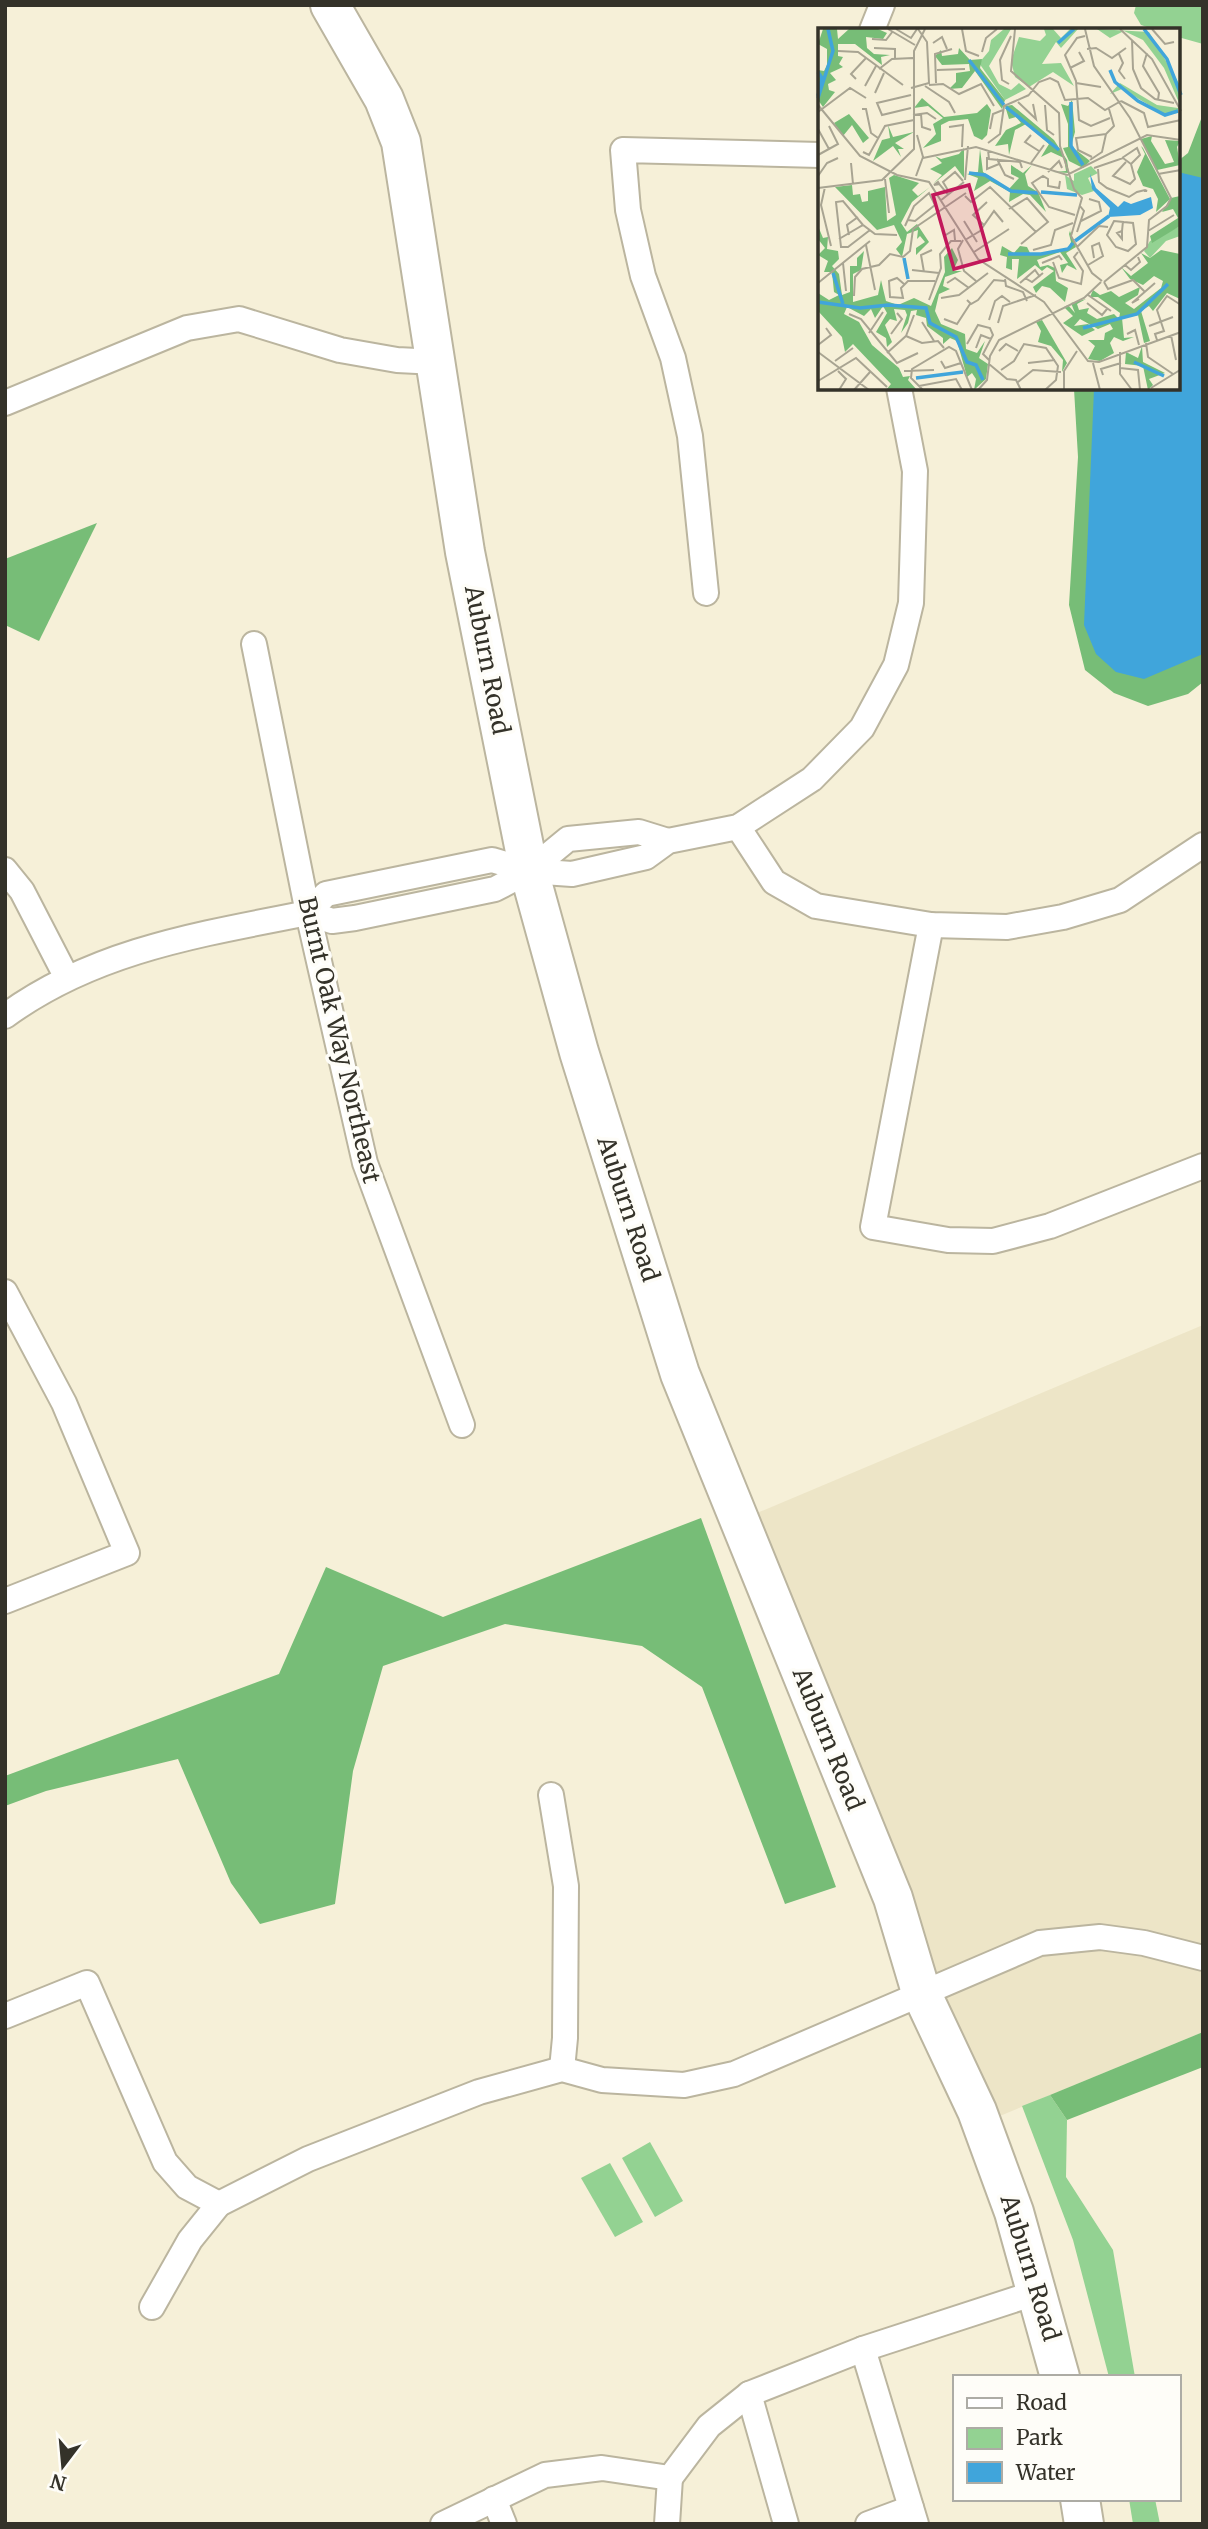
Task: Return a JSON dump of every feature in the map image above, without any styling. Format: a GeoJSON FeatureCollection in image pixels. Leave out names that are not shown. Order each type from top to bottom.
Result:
{"type":"FeatureCollection","features":[{"type":"Feature","properties":{"kind":"main road","name":"Auburn Road"},"geometry":{"type":"LineString","coordinates":[[330,5],[384,99],[401,142],[465,552],[529,871],[579,1052],[680,1374],[893,1898],[921,1992],[977,2111],[1014,2212],[1059,2375]]}},
{"type":"Feature","properties":{"kind":"main road"},"geometry":{"type":"LineString","coordinates":[[1080,2501],[1084,2524]]}},
{"type":"Feature","properties":{"kind":"street"},"geometry":{"type":"LineString","coordinates":[[873,28],[882,5]]}},
{"type":"Feature","properties":{"kind":"street"},"geometry":{"type":"LineString","coordinates":[[706,593],[690,436],[673,358],[643,276],[628,210],[623,150],[818,155]]}},
{"type":"Feature","properties":{"kind":"street"},"geometry":{"type":"LineString","coordinates":[[5,403],[187,328],[239,319],[340,350],[397,360],[437,362]]}},
{"type":"Feature","properties":{"kind":"street"},"geometry":{"type":"LineString","coordinates":[[529,871],[572,874],[646,857],[668,841],[738,827],[812,779],[862,728],[895,665],[911,603],[915,471],[899,390]]}},
{"type":"Feature","properties":{"kind":"street","name":"Burnt Oak Way Northeast"},"geometry":{"type":"LineString","coordinates":[[254,644],[309,913],[365,1163],[462,1425]]}},
{"type":"Feature","properties":{"kind":"street"},"geometry":{"type":"LineString","coordinates":[[738,827],[774,882],[816,906],[931,925],[1007,927],[1063,917],[1120,900],[1203,845]]}},
{"type":"Feature","properties":{"kind":"street"},"geometry":{"type":"LineString","coordinates":[[5,1016],[66,978],[100,962],[159,944],[309,913],[332,922],[495,889],[529,871],[568,839],[639,832],[668,841]]}},
{"type":"Feature","properties":{"kind":"street"},"geometry":{"type":"LineString","coordinates":[[5,870],[22,891],[66,978]]}},
{"type":"Feature","properties":{"kind":"street"},"geometry":{"type":"LineString","coordinates":[[931,925],[873,1227],[948,1240],[993,1241],[1051,1226],[1203,1166]]}},
{"type":"Feature","properties":{"kind":"street"},"geometry":{"type":"LineString","coordinates":[[5,1292],[64,1403],[127,1553],[5,1601]]}},
{"type":"Feature","properties":{"kind":"street"},"geometry":{"type":"LineString","coordinates":[[551,1795],[566,1886],[562,2069]]}},
{"type":"Feature","properties":{"kind":"street"},"geometry":{"type":"LineString","coordinates":[[152,2307],[190,2239],[219,2204],[308,2159],[480,2092],[562,2069],[602,2080],[671,2085],[684,2085],[734,2074],[778,2058],[921,1992],[1040,1942],[1100,1937],[1144,1943],[1203,1958]]}},
{"type":"Feature","properties":{"kind":"street"},"geometry":{"type":"LineString","coordinates":[[5,2016],[87,1983],[164,2162],[187,2187],[219,2204]]}},
{"type":"Feature","properties":{"kind":"street"},"geometry":{"type":"LineString","coordinates":[[667,2524],[670,2478],[709,2426],[749,2394],[863,2349],[1038,2292]]}},
{"type":"Feature","properties":{"kind":"street"},"geometry":{"type":"LineString","coordinates":[[863,2349],[913,2516],[868,2524]]}},
{"type":"Feature","properties":{"kind":"street"},"geometry":{"type":"LineString","coordinates":[[749,2394],[786,2524]]}},
{"type":"Feature","properties":{"kind":"street"},"geometry":{"type":"LineString","coordinates":[[443,2524],[545,2475],[602,2468],[670,2478]]}},
{"type":"Feature","properties":{"kind":"street"},"geometry":{"type":"LineString","coordinates":[[495,2499],[504,2524]]}},
{"type":"Feature","properties":{"kind":"shaded area"},"geometry":{"type":"Polygon","coordinates":[[[1203,1325],[1203,2032],[978,2125],[731,1524],[1203,1325]]]}},
{"type":"Feature","properties":{"kind":"green space"},"geometry":{"type":"Polygon","coordinates":[[[1136,5],[1203,5],[1203,44],[1180,38],[1180,28],[1150,28],[1141,25],[1134,13],[1136,5]]]}},
{"type":"Feature","properties":{"kind":"green space"},"geometry":{"type":"Polygon","coordinates":[[[1203,114],[1203,682],[1188,694],[1148,706],[1114,693],[1085,670],[1069,605],[1078,457],[1074,390],[1180,390],[1180,159],[1188,153],[1203,114]]]}},
{"type":"Feature","properties":{"kind":"green space"},"geometry":{"type":"Polygon","coordinates":[[[97,523],[39,641],[5,625],[5,559],[97,523]]]}},
{"type":"Feature","properties":{"kind":"green space"},"geometry":{"type":"Polygon","coordinates":[[[701,1518],[836,1887],[785,1904],[702,1687],[642,1646],[505,1624],[383,1666],[353,1771],[335,1904],[260,1924],[231,1883],[178,1759],[46,1791],[5,1806],[5,1776],[279,1674],[326,1567],[443,1617],[701,1518]]]}},
{"type":"Feature","properties":{"kind":"green space"},"geometry":{"type":"Polygon","coordinates":[[[1203,2032],[1203,2067],[1067,2120],[1050,2095],[1203,2032]]]}},
{"type":"Feature","properties":{"kind":"green space"},"geometry":{"type":"Polygon","coordinates":[[[1050,2095],[1067,2120],[1066,2177],[1113,2250],[1135,2375],[1108,2375],[1073,2240],[1022,2106],[1050,2095]]]}},
{"type":"Feature","properties":{"kind":"green space"},"geometry":{"type":"Polygon","coordinates":[[[650,2142],[683,2201],[655,2217],[622,2158],[650,2142]]]}},
{"type":"Feature","properties":{"kind":"green space"},"geometry":{"type":"Polygon","coordinates":[[[610,2163],[643,2222],[615,2237],[581,2178],[610,2163]]]}},
{"type":"Feature","properties":{"kind":"green space"},"geometry":{"type":"Polygon","coordinates":[[[1129,2501],[1155,2501],[1160,2524],[1133,2524],[1129,2501]]]}},
{"type":"Feature","properties":{"kind":"water"},"geometry":{"type":"Polygon","coordinates":[[[1180,172],[1203,178],[1203,654],[1144,679],[1116,672],[1096,654],[1084,625],[1094,390],[1180,390],[1180,172]]]}}]}
